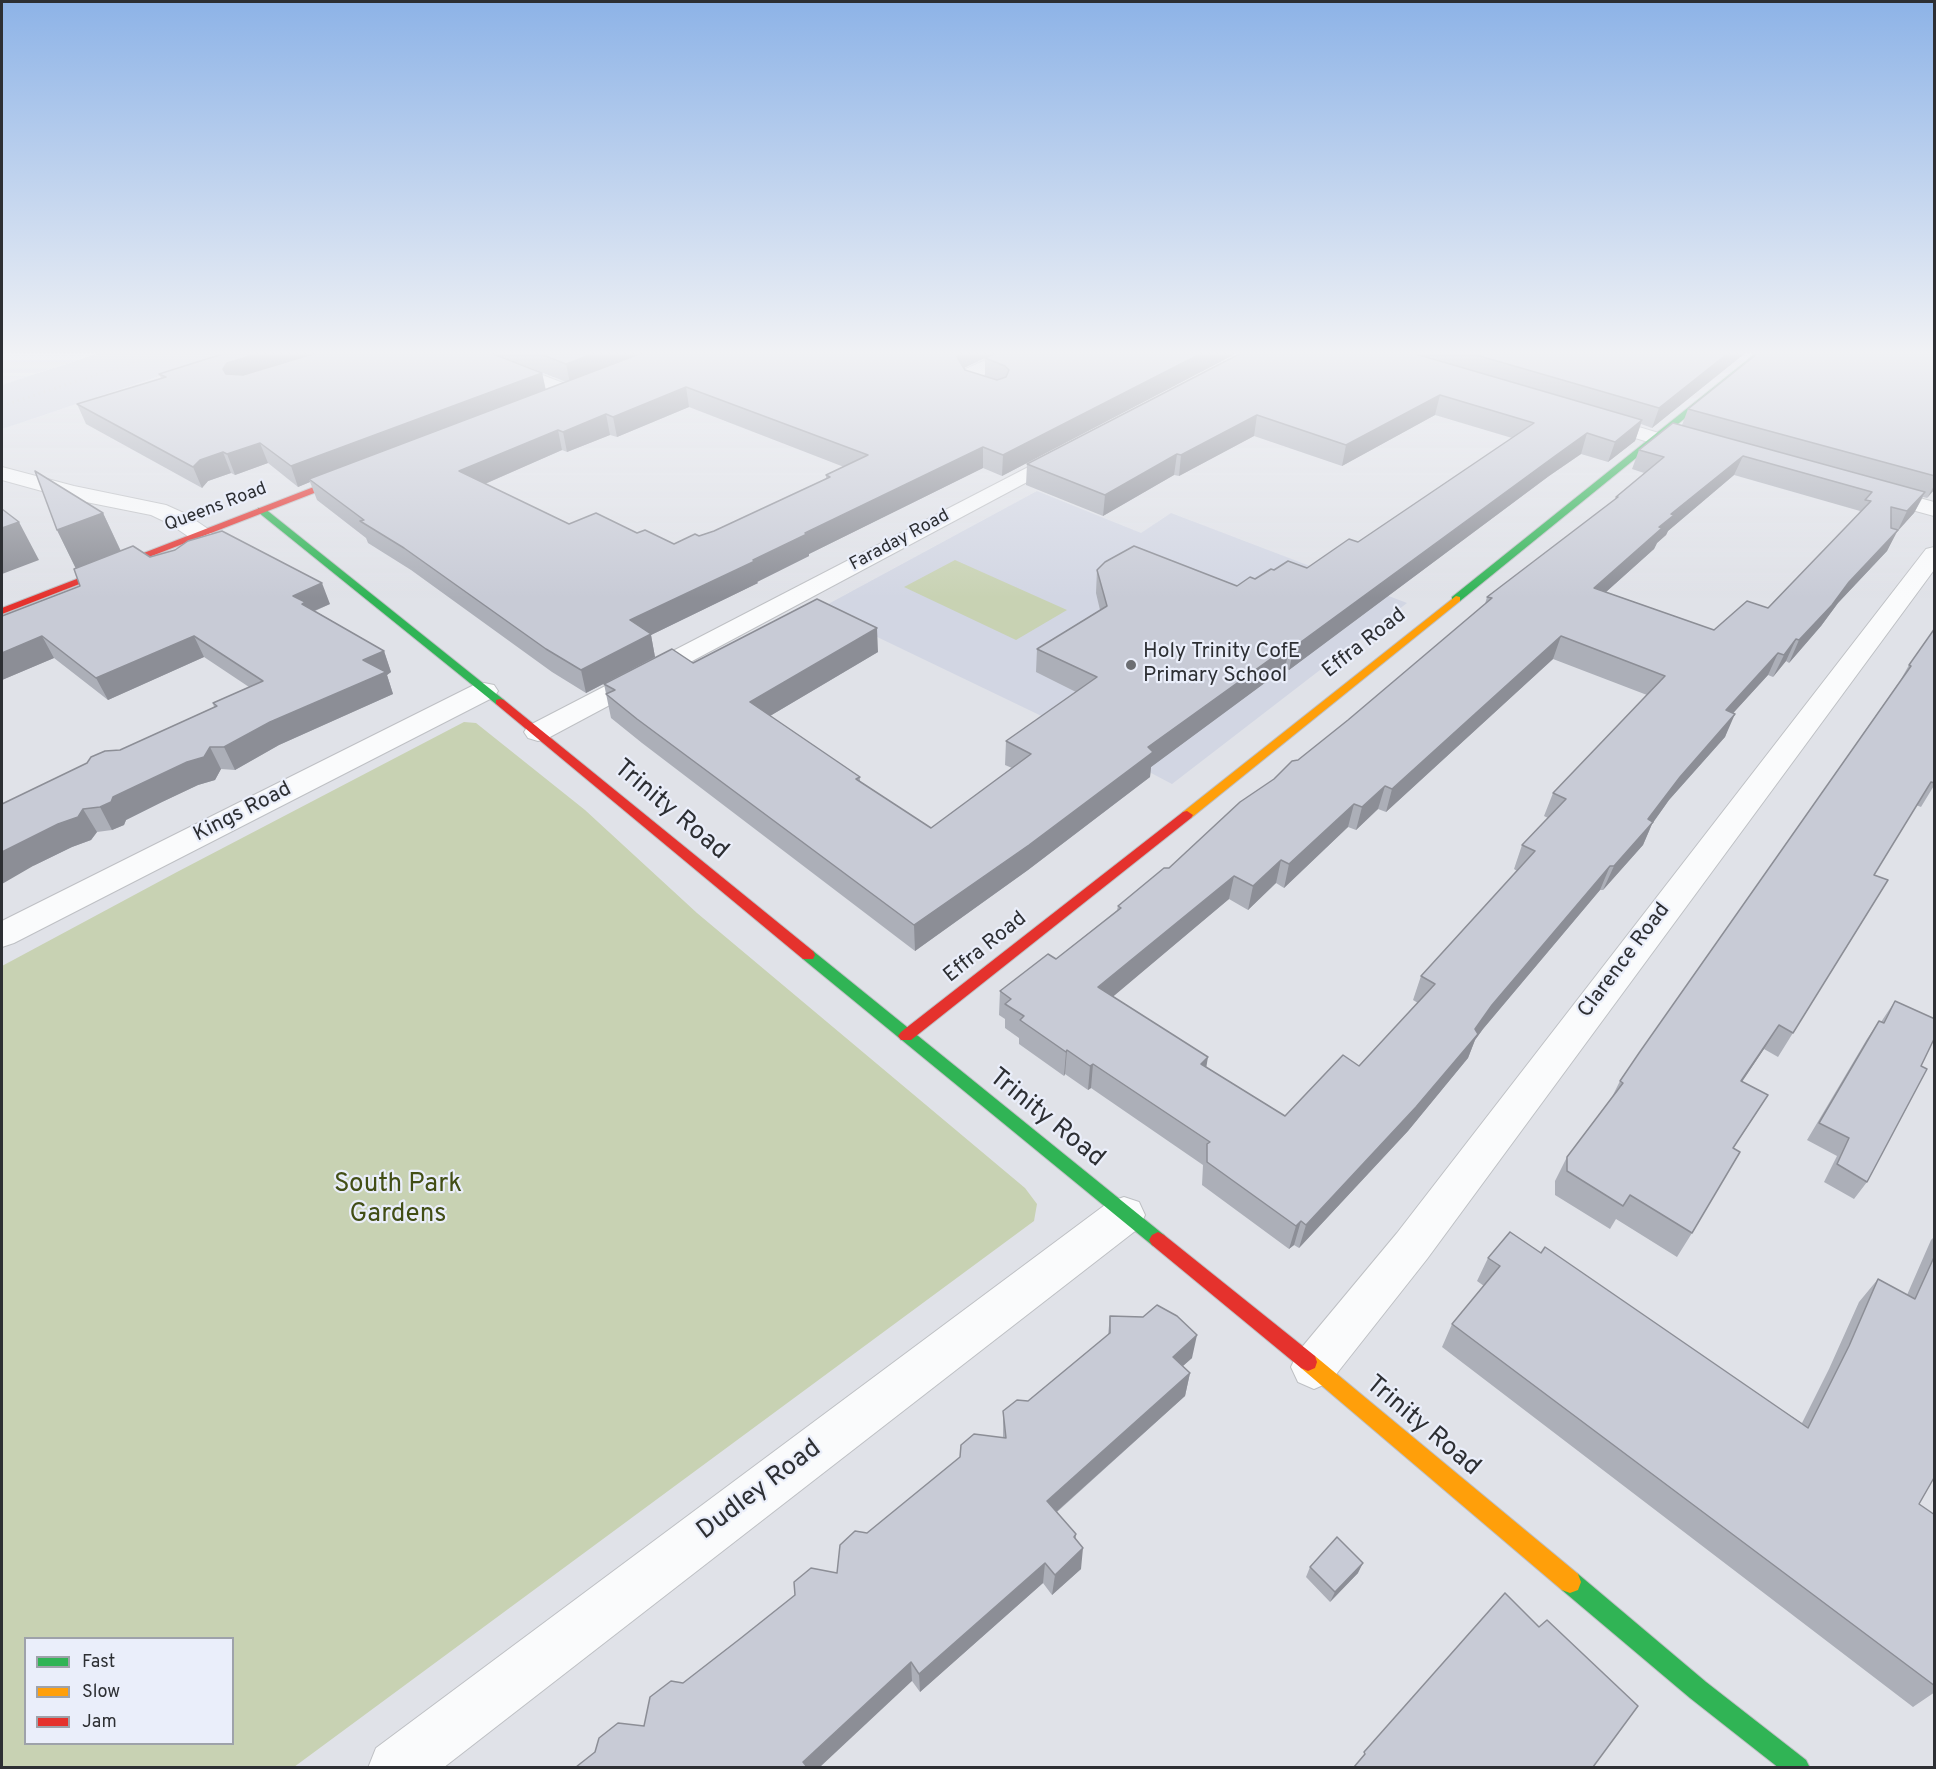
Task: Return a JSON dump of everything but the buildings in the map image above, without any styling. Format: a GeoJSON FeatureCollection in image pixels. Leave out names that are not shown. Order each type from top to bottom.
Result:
{"type":"FeatureCollection","features":[{"type":"Feature","properties":{"kind":"street"},"geometry":{"type":"LineString","coordinates":[[1649,433],[1682,438]]}},
{"type":"Feature","properties":{"kind":"street","name":"Effra Road"},"geometry":{"type":"LineString","coordinates":[[906,1036],[1206,800],[1661,433]]}},
{"type":"Feature","properties":{"kind":"street","name":"Faraday Road"},"geometry":{"type":"LineString","coordinates":[[538,732],[1090,441]]}},
{"type":"Feature","properties":{"kind":"street","name":"Queens Road"},"geometry":{"type":"LineString","coordinates":[[2,611],[366,470]]}},
{"type":"Feature","properties":{"kind":"street"},"geometry":{"type":"LineString","coordinates":[[2,473],[50,487],[158,510],[178,519],[200,534]]}},
{"type":"Feature","properties":{"kind":"street"},"geometry":{"type":"LineString","coordinates":[[1854,486],[1935,509]]}},
{"type":"Feature","properties":{"kind":"street","name":"Trinity Road"},"geometry":{"type":"LineString","coordinates":[[261,510],[538,732],[1124,1215],[1314,1367],[1698,1690],[1798,1767]]}},
{"type":"Feature","properties":{"kind":"street","name":"Clarence Road"},"geometry":{"type":"LineString","coordinates":[[1314,1367],[1412,1246],[1935,554]]}},
{"type":"Feature","properties":{"kind":"street","name":"Kings Road"},"geometry":{"type":"LineString","coordinates":[[2,935],[484,691]]}},
{"type":"Feature","properties":{"kind":"street","name":"Dudley Road"},"geometry":{"type":"LineString","coordinates":[[396,1767],[1124,1215]]}},
{"type":"Feature","properties":{"kind":"shaded area","name":"Holy Trinity CofE Primary School"},"geometry":{"type":"Polygon","coordinates":[[[1037,491],[1141,533],[1171,513],[1407,603],[1172,784],[1054,722],[819,609],[1037,491]]]}},
{"type":"Feature","properties":{"kind":"green space"},"geometry":{"type":"Polygon","coordinates":[[[955,560],[1067,610],[1016,640],[904,587],[955,560]]]}},
{"type":"Feature","properties":{"kind":"green space","name":"South Park Gardens"},"geometry":{"type":"Polygon","coordinates":[[[464,722],[476,723],[585,810],[697,913],[1025,1188],[1037,1204],[1034,1221],[294,1767],[2,1767],[2,966],[464,722]]]}},
{"type":"Feature","properties":{"kind":"traffic: fast"},"geometry":{"type":"LineString","coordinates":[[1456,599],[1663,433]]}},
{"type":"Feature","properties":{"kind":"traffic: fast"},"geometry":{"type":"LineString","coordinates":[[261,510],[500,702]]}},
{"type":"Feature","properties":{"kind":"traffic: fast"},"geometry":{"type":"LineString","coordinates":[[808,955],[1158,1240]]}},
{"type":"Feature","properties":{"kind":"traffic: fast"},"geometry":{"type":"LineString","coordinates":[[1570,1582],[1698,1690],[1798,1768]]}},
{"type":"Feature","properties":{"kind":"traffic: slow"},"geometry":{"type":"LineString","coordinates":[[1187,815],[1456,599]]}},
{"type":"Feature","properties":{"kind":"traffic: slow"},"geometry":{"type":"LineString","coordinates":[[1308,1362],[1570,1582]]}},
{"type":"Feature","properties":{"kind":"traffic: jam"},"geometry":{"type":"LineString","coordinates":[[2,611],[355,474]]}},
{"type":"Feature","properties":{"kind":"traffic: jam"},"geometry":{"type":"LineString","coordinates":[[500,702],[808,955]]}},
{"type":"Feature","properties":{"kind":"traffic: jam"},"geometry":{"type":"LineString","coordinates":[[906,1036],[1187,815]]}},
{"type":"Feature","properties":{"kind":"traffic: jam"},"geometry":{"type":"LineString","coordinates":[[1158,1240],[1308,1362]]}},
{"type":"Feature","properties":{"kind":"place","name":"Holy Trinity CofE Primary School"},"geometry":{"type":"Point","coordinates":[1131,665]}}]}
